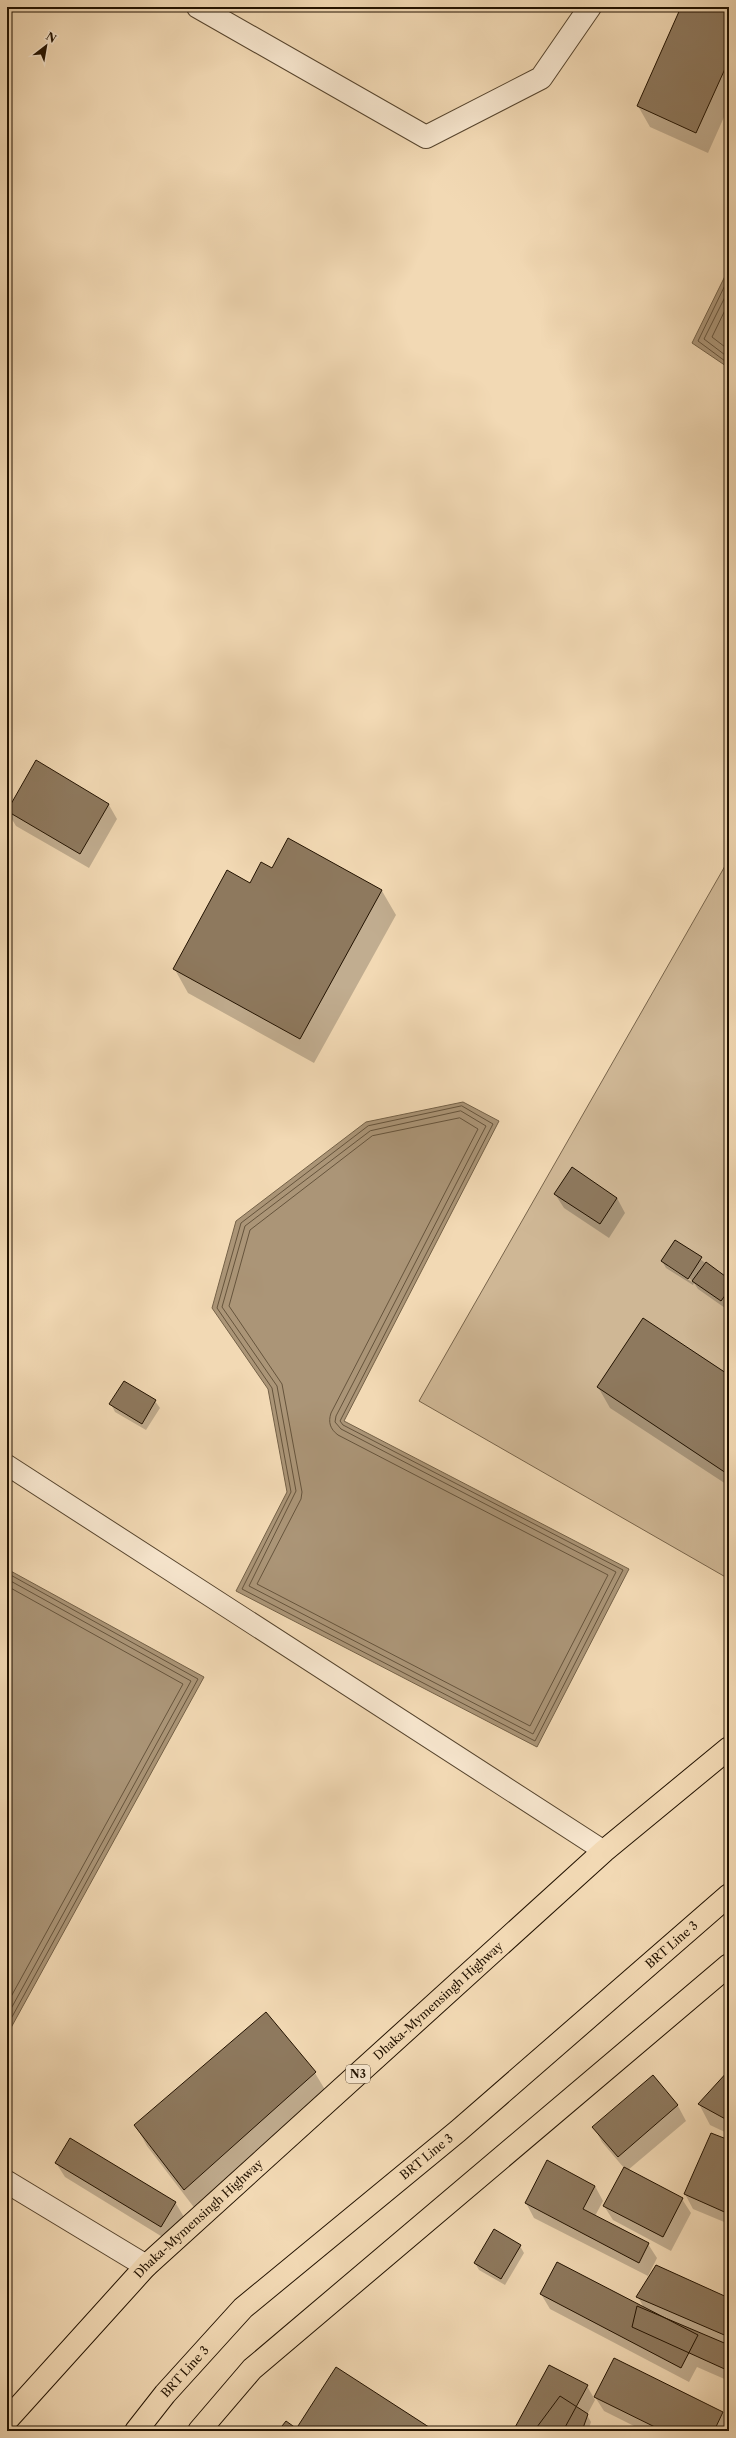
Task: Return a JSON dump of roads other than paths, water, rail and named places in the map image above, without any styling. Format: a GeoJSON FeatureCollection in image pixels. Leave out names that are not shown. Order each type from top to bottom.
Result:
{"type":"FeatureCollection","features":[{"type":"Feature","properties":{"kind":"highway","name":"Dhaka-Mymensingh Highway"},"geometry":{"type":"LineString","coordinates":[[7,2420],[146,2266],[604,1851],[729,1748]]}},
{"type":"Feature","properties":{"kind":"highway","name":"BRT Line 3"},"geometry":{"type":"LineString","coordinates":[[136,2431],[165,2394],[244,2308],[458,2131],[729,1895]]}},
{"type":"Feature","properties":{"kind":"highway"},"geometry":{"type":"LineString","coordinates":[[199,2431],[252,2369],[729,1965]]}},
{"type":"Feature","properties":{"kind":"street"},"geometry":{"type":"LineString","coordinates":[[198,7],[426,137],[541,78],[590,7]]}},
{"type":"Feature","properties":{"kind":"street"},"geometry":{"type":"LineString","coordinates":[[7,2182],[146,2266]]}},
{"type":"Feature","properties":{"kind":"lane"},"geometry":{"type":"LineString","coordinates":[[7,1465],[604,1851]]}},
{"type":"Feature","properties":{"kind":"water"},"geometry":{"type":"Polygon","coordinates":[[[729,268],[729,368],[692,343],[729,268]]]}},
{"type":"Feature","properties":{"kind":"water"},"geometry":{"type":"Polygon","coordinates":[[[463,1102],[499,1121],[344,1421],[629,1569],[537,1747],[236,1591],[287,1492],[268,1389],[212,1308],[236,1221],[366,1122],[463,1102]]]}},
{"type":"Feature","properties":{"kind":"water"},"geometry":{"type":"Polygon","coordinates":[[[7,1569],[204,1677],[7,2035],[7,1569]]]}}]}
